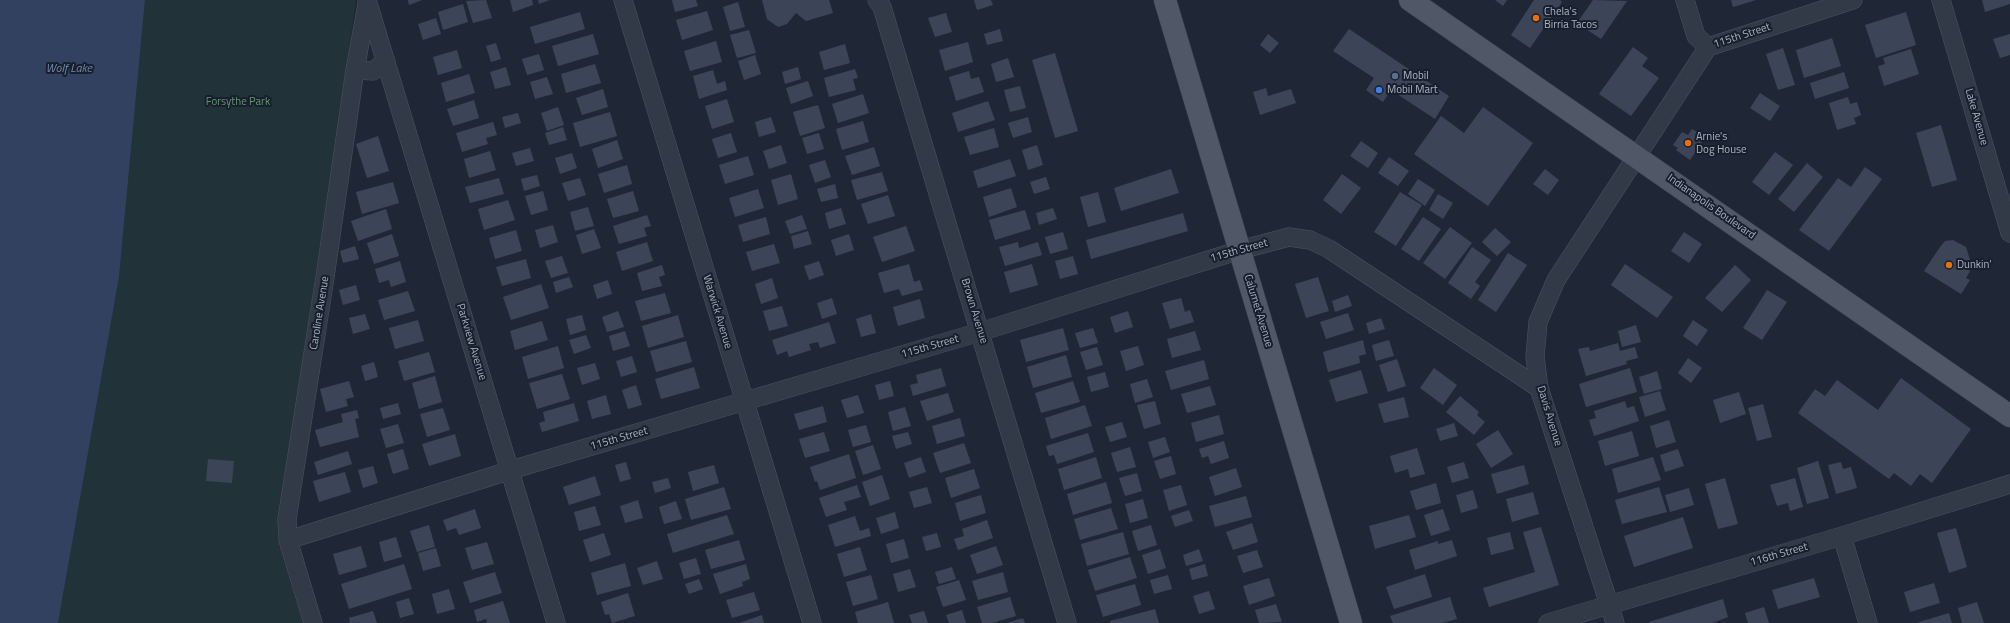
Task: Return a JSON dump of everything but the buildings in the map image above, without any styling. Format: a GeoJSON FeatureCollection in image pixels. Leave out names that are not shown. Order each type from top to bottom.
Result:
{"type":"FeatureCollection","features":[{"type":"Feature","properties":{"kind":"main road","name":"Calumet Avenue"},"geometry":{"type":"LineString","coordinates":[[1165,0],[1352,623]]}},
{"type":"Feature","properties":{"kind":"main road","name":"Indianapolis Boulevard"},"geometry":{"type":"LineString","coordinates":[[1410,0],[1638,156],[2010,416]]}},
{"type":"Feature","properties":{"kind":"street","name":"Parkview Avenue"},"geometry":{"type":"LineString","coordinates":[[367,0],[556,623]]}},
{"type":"Feature","properties":{"kind":"street","name":"Caroline Avenue"},"geometry":{"type":"LineString","coordinates":[[313,623],[288,540],[287,519],[325,277],[354,70],[367,0]]}},
{"type":"Feature","properties":{"kind":"street","name":"Warwick Avenue"},"geometry":{"type":"LineString","coordinates":[[623,0],[812,623]]}},
{"type":"Feature","properties":{"kind":"street","name":"Brown Avenue"},"geometry":{"type":"LineString","coordinates":[[877,0],[882,7],[1068,623]]}},
{"type":"Feature","properties":{"kind":"street"},"geometry":{"type":"LineString","coordinates":[[1685,0],[1696,36],[1708,47]]}},
{"type":"Feature","properties":{"kind":"street","name":"115th Street"},"geometry":{"type":"LineString","coordinates":[[1638,156],[1708,47],[1853,0]]}},
{"type":"Feature","properties":{"kind":"street","name":"Lake Avenue"},"geometry":{"type":"LineString","coordinates":[[1941,0],[2010,233]]}},
{"type":"Feature","properties":{"kind":"street"},"geometry":{"type":"LineString","coordinates":[[354,70],[373,71],[386,61]]}},
{"type":"Feature","properties":{"kind":"street","name":"Davis Avenue"},"geometry":{"type":"LineString","coordinates":[[1615,623],[1539,388],[1535,357],[1538,322],[1556,280],[1638,156]]}},
{"type":"Feature","properties":{"kind":"street","name":"115th Street"},"geometry":{"type":"LineString","coordinates":[[288,540],[510,471],[980,332],[1240,250],[1289,237],[1310,240],[1335,254],[1539,388]]}},
{"type":"Feature","properties":{"kind":"street","name":"116th Street"},"geometry":{"type":"LineString","coordinates":[[1548,623],[1842,536],[2010,484]]}},
{"type":"Feature","properties":{"kind":"street"},"geometry":{"type":"LineString","coordinates":[[1842,536],[1868,623]]}},
{"type":"Feature","properties":{"kind":"green space","name":"Forsythe Park"},"geometry":{"type":"Polygon","coordinates":[[[145,0],[356,0],[278,531],[279,544],[303,623],[58,623],[119,277],[145,0]]]}},
{"type":"Feature","properties":{"kind":"water","name":"Wolf Lake"},"geometry":{"type":"Polygon","coordinates":[[[0,0],[145,0],[119,277],[58,623],[0,623],[0,0]]]}},
{"type":"Feature","properties":{"kind":"place","name":"Chela's Birria Tacos"},"geometry":{"type":"Point","coordinates":[1536,18]}},
{"type":"Feature","properties":{"kind":"place","name":"Mobil"},"geometry":{"type":"Point","coordinates":[1395,76]}},
{"type":"Feature","properties":{"kind":"place","name":"Mobil Mart"},"geometry":{"type":"Point","coordinates":[1379,90]}},
{"type":"Feature","properties":{"kind":"place","name":"Arnie's Dog House"},"geometry":{"type":"Point","coordinates":[1688,143]}},
{"type":"Feature","properties":{"kind":"place","name":"Dunkin'"},"geometry":{"type":"Point","coordinates":[1949,265]}}]}
